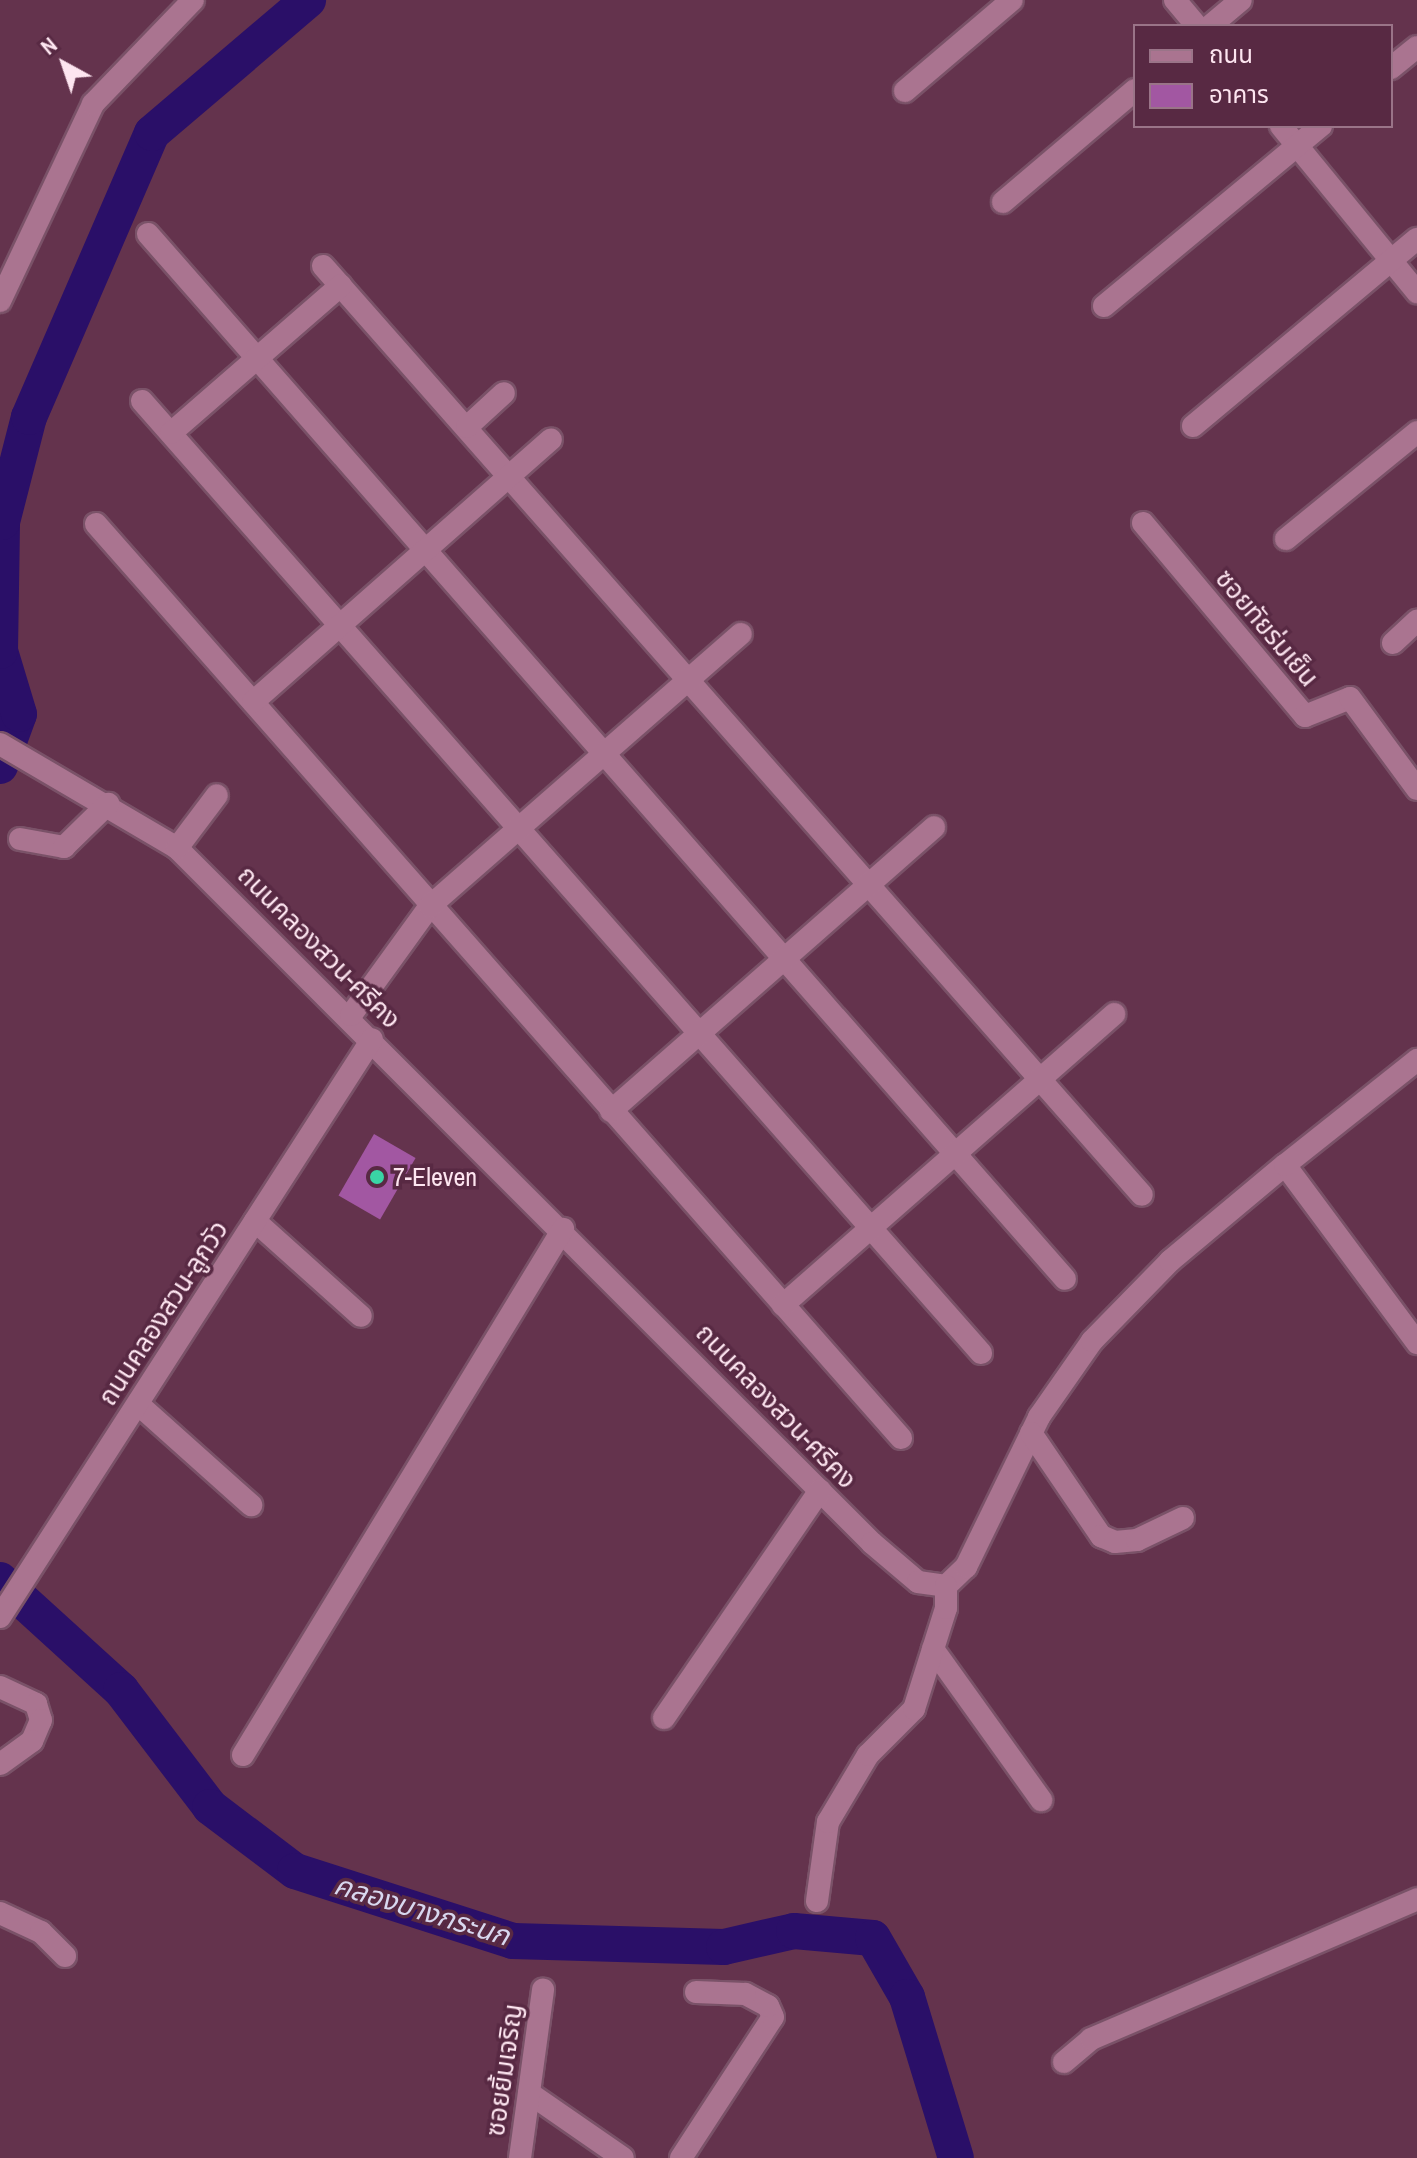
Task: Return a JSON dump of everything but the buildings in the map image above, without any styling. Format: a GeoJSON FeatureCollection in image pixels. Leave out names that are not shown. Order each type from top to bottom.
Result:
{"type":"FeatureCollection","features":[{"type":"Feature","properties":{"kind":"street"},"geometry":{"type":"LineString","coordinates":[[0,301],[93,104],[193,0]]}},
{"type":"Feature","properties":{"kind":"street"},"geometry":{"type":"LineString","coordinates":[[905,91],[1012,0]]}},
{"type":"Feature","properties":{"kind":"street"},"geometry":{"type":"LineString","coordinates":[[1175,0],[1195,24]]}},
{"type":"Feature","properties":{"kind":"street"},"geometry":{"type":"LineString","coordinates":[[1212,24],[1241,0]]}},
{"type":"Feature","properties":{"kind":"street"},"geometry":{"type":"LineString","coordinates":[[1393,66],[1417,47]]}},
{"type":"Feature","properties":{"kind":"street"},"geometry":{"type":"LineString","coordinates":[[1003,202],[1133,92]]}},
{"type":"Feature","properties":{"kind":"street"},"geometry":{"type":"LineString","coordinates":[[1283,128],[1417,292]]}},
{"type":"Feature","properties":{"kind":"street"},"geometry":{"type":"LineString","coordinates":[[1104,306],[1319,128]]}},
{"type":"Feature","properties":{"kind":"street"},"geometry":{"type":"LineString","coordinates":[[148,234],[600,753],[1065,1279]]}},
{"type":"Feature","properties":{"kind":"street"},"geometry":{"type":"LineString","coordinates":[[1193,426],[1417,239]]}},
{"type":"Feature","properties":{"kind":"street"},"geometry":{"type":"LineString","coordinates":[[323,266],[689,677],[1142,1195]]}},
{"type":"Feature","properties":{"kind":"street"},"geometry":{"type":"LineString","coordinates":[[171,433],[341,285]]}},
{"type":"Feature","properties":{"kind":"street"},"geometry":{"type":"LineString","coordinates":[[467,427],[504,393]]}},
{"type":"Feature","properties":{"kind":"street"},"geometry":{"type":"LineString","coordinates":[[142,401],[981,1353]]}},
{"type":"Feature","properties":{"kind":"street"},"geometry":{"type":"LineString","coordinates":[[1286,539],[1417,432]]}},
{"type":"Feature","properties":{"kind":"street"},"geometry":{"type":"LineString","coordinates":[[253,702],[342,628],[551,439]]}},
{"type":"Feature","properties":{"kind":"street","name":"ซอยทัยร่มเย็น"},"geometry":{"type":"LineString","coordinates":[[1143,523],[1305,716],[1350,698],[1417,789]]}},
{"type":"Feature","properties":{"kind":"street"},"geometry":{"type":"LineString","coordinates":[[96,524],[901,1438]]}},
{"type":"Feature","properties":{"kind":"street"},"geometry":{"type":"LineString","coordinates":[[1393,643],[1417,621]]}},
{"type":"Feature","properties":{"kind":"street"},"geometry":{"type":"LineString","coordinates":[[351,1015],[430,906],[600,753],[741,634]]}},
{"type":"Feature","properties":{"kind":"street","name":"ถนนคลองสวน-ศรีคง"},"geometry":{"type":"LineString","coordinates":[[0,744],[108,804],[177,848],[351,1015],[820,1490],[918,1582],[946,1586]]}},
{"type":"Feature","properties":{"kind":"street"},"geometry":{"type":"LineString","coordinates":[[177,848],[217,795]]}},
{"type":"Feature","properties":{"kind":"street"},"geometry":{"type":"LineString","coordinates":[[20,839],[64,847],[108,804]]}},
{"type":"Feature","properties":{"kind":"street"},"geometry":{"type":"LineString","coordinates":[[611,1111],[701,1036],[934,827]]}},
{"type":"Feature","properties":{"kind":"street"},"geometry":{"type":"LineString","coordinates":[[783,1305],[1114,1014]]}},
{"type":"Feature","properties":{"kind":"street","name":"ถนนคลองสวน-ลูกวัว"},"geometry":{"type":"LineString","coordinates":[[0,1617],[372,1039]]}},
{"type":"Feature","properties":{"kind":"street"},"geometry":{"type":"LineString","coordinates":[[817,1901],[835,1807],[868,1755],[907,1721],[946,1608],[946,1586],[975,1550],[1031,1433],[1092,1341],[1170,1261],[1417,1060]]}},
{"type":"Feature","properties":{"kind":"street"},"geometry":{"type":"LineString","coordinates":[[1285,1165],[1417,1343]]}},
{"type":"Feature","properties":{"kind":"street"},"geometry":{"type":"LineString","coordinates":[[255,1221],[361,1316]]}},
{"type":"Feature","properties":{"kind":"street"},"geometry":{"type":"LineString","coordinates":[[243,1755],[563,1229]]}},
{"type":"Feature","properties":{"kind":"street"},"geometry":{"type":"LineString","coordinates":[[138,1404],[251,1505]]}},
{"type":"Feature","properties":{"kind":"street"},"geometry":{"type":"LineString","coordinates":[[1031,1433],[1101,1536],[1115,1542],[1137,1540],[1183,1518]]}},
{"type":"Feature","properties":{"kind":"street"},"geometry":{"type":"LineString","coordinates":[[664,1718],[820,1490]]}},
{"type":"Feature","properties":{"kind":"street"},"geometry":{"type":"LineString","coordinates":[[933,1649],[1041,1800]]}},
{"type":"Feature","properties":{"kind":"street"},"geometry":{"type":"LineString","coordinates":[[0,1687],[36,1704],[41,1720],[32,1741],[0,1764]]}},
{"type":"Feature","properties":{"kind":"street"},"geometry":{"type":"LineString","coordinates":[[1064,2062],[1091,2039],[1417,1899]]}},
{"type":"Feature","properties":{"kind":"street"},"geometry":{"type":"LineString","coordinates":[[0,1913],[41,1932],[65,1956]]}},
{"type":"Feature","properties":{"kind":"street","name":"ซอยยิ้มเจริญ"},"geometry":{"type":"LineString","coordinates":[[520,2158],[543,1990]]}},
{"type":"Feature","properties":{"kind":"street"},"geometry":{"type":"LineString","coordinates":[[681,2158],[773,2017],[768,2006],[745,1994],[696,1992]]}},
{"type":"Feature","properties":{"kind":"street"},"geometry":{"type":"LineString","coordinates":[[529,2093],[623,2158]]}},
{"type":"Feature","properties":{"kind":"waterway"},"geometry":{"type":"LineString","coordinates":[[0,766],[19,714],[0,651],[2,522],[29,417],[152,133],[308,0]]}},
{"type":"Feature","properties":{"kind":"waterway","name":"คลองบางกระนก"},"geometry":{"type":"LineString","coordinates":[[0,1580],[121,1690],[210,1807],[295,1871],[513,1941],[724,1947],[794,1931],[873,1938],[907,1997],[956,2158]]}},
{"type":"Feature","properties":{"kind":"place","name":"7-Eleven"},"geometry":{"type":"Point","coordinates":[377,1177]}}]}
